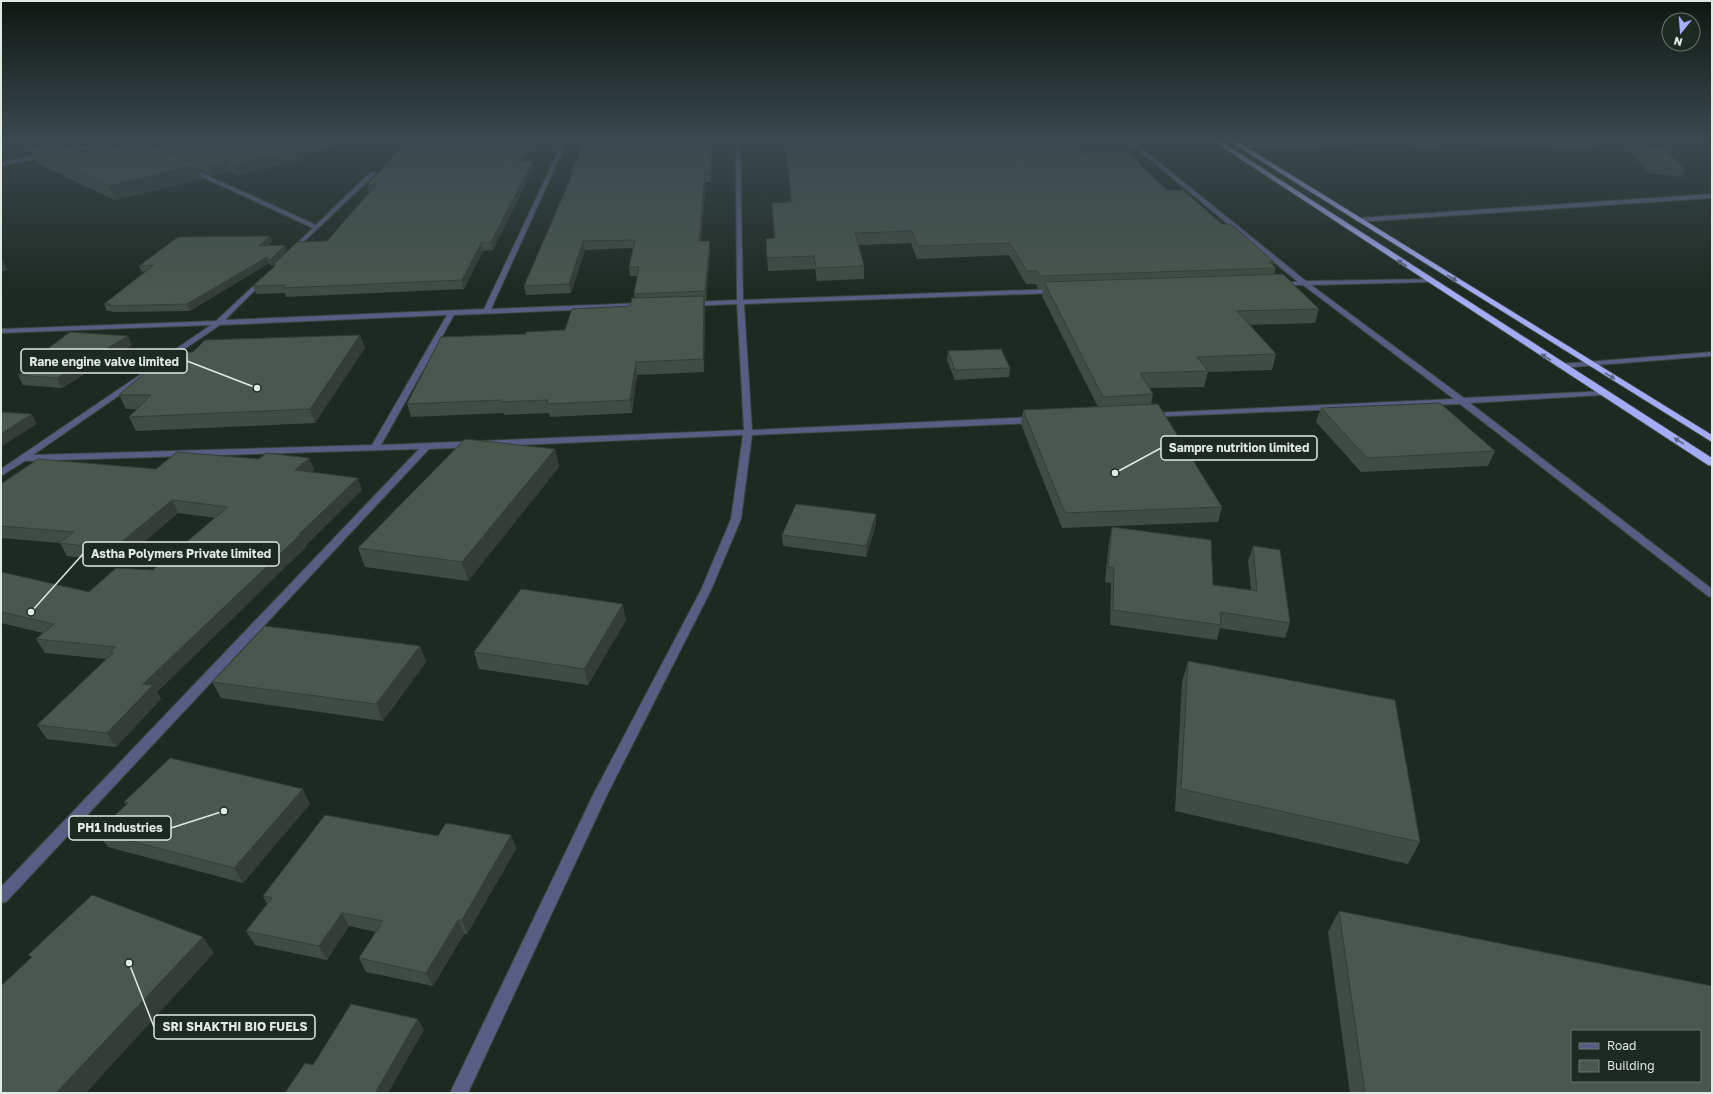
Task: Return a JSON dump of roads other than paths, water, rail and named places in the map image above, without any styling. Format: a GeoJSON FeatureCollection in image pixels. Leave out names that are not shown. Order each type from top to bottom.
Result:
{"type":"FeatureCollection","features":[{"type":"Feature","properties":{"kind":"highway"},"geometry":{"type":"LineString","coordinates":[[1291,190],[1560,366],[1712,462]]}},
{"type":"Feature","properties":{"kind":"highway"},"geometry":{"type":"LineString","coordinates":[[1310,190],[1712,439]]}},
{"type":"Feature","properties":{"kind":"street"},"geometry":{"type":"LineString","coordinates":[[235,190],[316,228]]}},
{"type":"Feature","properties":{"kind":"street"},"geometry":{"type":"LineString","coordinates":[[289,254],[355,190]]}},
{"type":"Feature","properties":{"kind":"street"},"geometry":{"type":"LineString","coordinates":[[487,311],[543,190]]}},
{"type":"Feature","properties":{"kind":"street"},"geometry":{"type":"LineString","coordinates":[[459,1093],[601,793],[706,590],[736,519],[748,433],[740,302],[739,190]]}},
{"type":"Feature","properties":{"kind":"street"},"geometry":{"type":"LineString","coordinates":[[1190,190],[1304,283],[1462,401],[1712,594]]}},
{"type":"Feature","properties":{"kind":"street"},"geometry":{"type":"LineString","coordinates":[[1358,220],[1712,196]]}},
{"type":"Feature","properties":{"kind":"street"},"geometry":{"type":"LineString","coordinates":[[1,473],[217,324],[266,276]]}},
{"type":"Feature","properties":{"kind":"street"},"geometry":{"type":"LineString","coordinates":[[1272,284],[1428,280]]}},
{"type":"Feature","properties":{"kind":"street"},"geometry":{"type":"LineString","coordinates":[[685,304],[1066,291]]}},
{"type":"Feature","properties":{"kind":"street"},"geometry":{"type":"LineString","coordinates":[[1,331],[217,324],[452,312],[653,305]]}},
{"type":"Feature","properties":{"kind":"street"},"geometry":{"type":"LineString","coordinates":[[375,447],[452,312]]}},
{"type":"Feature","properties":{"kind":"street"},"geometry":{"type":"LineString","coordinates":[[1560,366],[1712,354]]}},
{"type":"Feature","properties":{"kind":"street"},"geometry":{"type":"LineString","coordinates":[[1144,415],[1462,401],[1603,393]]}},
{"type":"Feature","properties":{"kind":"street"},"geometry":{"type":"LineString","coordinates":[[24,458],[427,446],[1041,420]]}},
{"type":"Feature","properties":{"kind":"street"},"geometry":{"type":"LineString","coordinates":[[1,897],[427,446]]}},
{"type":"Feature","properties":{"kind":"place","name":"Rane engine valve limited"},"geometry":{"type":"Point","coordinates":[257,388]}},
{"type":"Feature","properties":{"kind":"place","name":"Sampre nutrition limited"},"geometry":{"type":"Point","coordinates":[1115,473]}},
{"type":"Feature","properties":{"kind":"place","name":"Astha Polymers Private limited"},"geometry":{"type":"Point","coordinates":[31,612]}},
{"type":"Feature","properties":{"kind":"place","name":"PH1 Industries"},"geometry":{"type":"Point","coordinates":[224,811]}},
{"type":"Feature","properties":{"kind":"place","name":"SRI SHAKTHI BIO FUELS"},"geometry":{"type":"Point","coordinates":[129,963]}}]}
